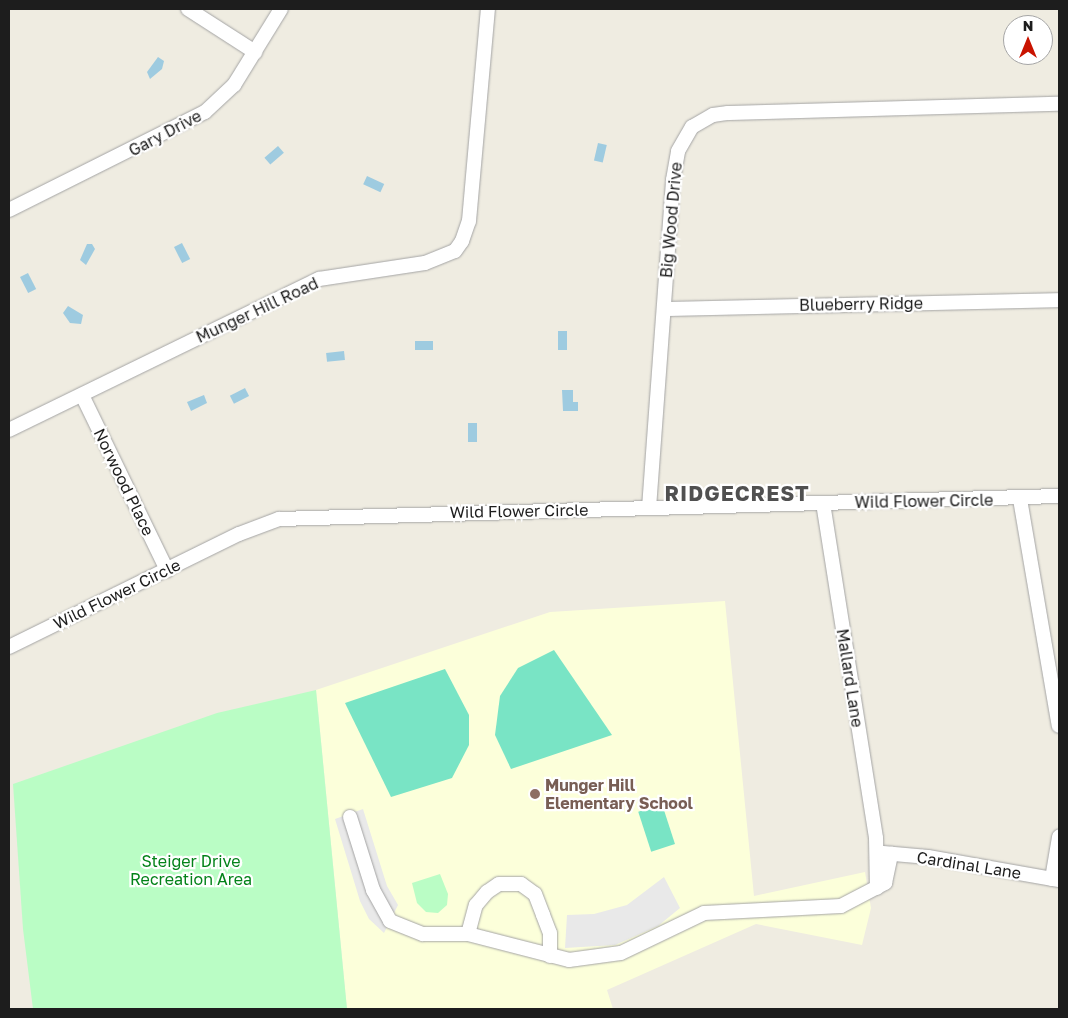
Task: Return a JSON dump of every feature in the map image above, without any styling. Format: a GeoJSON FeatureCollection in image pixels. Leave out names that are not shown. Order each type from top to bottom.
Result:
{"type":"FeatureCollection","features":[{"type":"Feature","properties":{"kind":"street"},"geometry":{"type":"LineString","coordinates":[[188,9],[255,52]]}},
{"type":"Feature","properties":{"kind":"street","name":"Gary Drive"},"geometry":{"type":"LineString","coordinates":[[9,210],[205,112],[234,85],[281,9]]}},
{"type":"Feature","properties":{"kind":"street","name":"Munger Hill Road"},"geometry":{"type":"LineString","coordinates":[[9,430],[319,279],[438,260],[455,250],[462,241],[469,221],[488,9]]}},
{"type":"Feature","properties":{"kind":"street","name":"Big Wood Drive"},"geometry":{"type":"LineString","coordinates":[[649,508],[674,165],[683,137],[702,120],[728,113],[1059,104]]}},
{"type":"Feature","properties":{"kind":"street","name":"Blueberry Ridge"},"geometry":{"type":"LineString","coordinates":[[664,308],[1059,300]]}},
{"type":"Feature","properties":{"kind":"street","name":"Norwood Place"},"geometry":{"type":"LineString","coordinates":[[82,395],[167,570]]}},
{"type":"Feature","properties":{"kind":"street","name":"Wild Flower Circle"},"geometry":{"type":"LineString","coordinates":[[9,647],[258,526],[300,516],[1020,499],[1059,496]]}},
{"type":"Feature","properties":{"kind":"street"},"geometry":{"type":"LineString","coordinates":[[1020,499],[1059,726]]}},
{"type":"Feature","properties":{"kind":"street","name":"Mallard Lane"},"geometry":{"type":"LineString","coordinates":[[550,956],[569,960],[621,953],[704,914],[841,906],[877,888],[884,854],[823,503]]}},
{"type":"Feature","properties":{"kind":"street"},"geometry":{"type":"LineString","coordinates":[[350,817],[376,900],[390,921],[423,934],[468,934],[550,956],[550,933],[535,894],[521,884],[499,884],[487,892],[476,904],[468,934]]}},
{"type":"Feature","properties":{"kind":"street"},"geometry":{"type":"LineString","coordinates":[[1055,879],[1059,838]]}},
{"type":"Feature","properties":{"kind":"street","name":"Cardinal Lane"},"geometry":{"type":"LineString","coordinates":[[884,854],[928,857],[1055,879]]}},
{"type":"Feature","properties":{"kind":"shaded area","name":"Munger Hill Elementary School"},"geometry":{"type":"Polygon","coordinates":[[[725,601],[754,896],[865,872],[871,908],[862,945],[756,924],[607,990],[613,1009],[347,1009],[316,690],[550,612],[725,601]]]}},
{"type":"Feature","properties":{"kind":"shaded area"},"geometry":{"type":"Polygon","coordinates":[[[363,809],[387,886],[398,905],[384,933],[369,919],[360,901],[335,819],[363,809]]]}},
{"type":"Feature","properties":{"kind":"shaded area"},"geometry":{"type":"Polygon","coordinates":[[[664,877],[680,908],[658,926],[615,945],[565,948],[567,915],[594,914],[627,905],[664,877]]]}},
{"type":"Feature","properties":{"kind":"green space"},"geometry":{"type":"Polygon","coordinates":[[[554,650],[612,735],[511,769],[495,735],[500,696],[518,668],[554,650]]]}},
{"type":"Feature","properties":{"kind":"green space"},"geometry":{"type":"Polygon","coordinates":[[[445,669],[469,715],[469,745],[452,778],[391,797],[345,703],[445,669]]]}},
{"type":"Feature","properties":{"kind":"green space","name":"Steiger Drive Recreation Area"},"geometry":{"type":"Polygon","coordinates":[[[316,690],[347,1009],[33,1009],[23,929],[13,784],[217,713],[316,690]]]}},
{"type":"Feature","properties":{"kind":"green space"},"geometry":{"type":"Polygon","coordinates":[[[662,804],[675,844],[651,852],[638,812],[662,804]]]}},
{"type":"Feature","properties":{"kind":"green space"},"geometry":{"type":"Polygon","coordinates":[[[440,874],[448,894],[447,905],[438,913],[426,912],[417,903],[412,883],[440,874]]]}},
{"type":"Feature","properties":{"kind":"water"},"geometry":{"type":"Polygon","coordinates":[[[158,57],[164,61],[162,69],[150,79],[147,72],[158,57]]]}},
{"type":"Feature","properties":{"kind":"water"},"geometry":{"type":"Polygon","coordinates":[[[598,143],[607,145],[603,163],[594,161],[598,143]]]}},
{"type":"Feature","properties":{"kind":"water"},"geometry":{"type":"Polygon","coordinates":[[[278,146],[284,153],[270,165],[264,158],[278,146]]]}},
{"type":"Feature","properties":{"kind":"water"},"geometry":{"type":"Polygon","coordinates":[[[367,176],[384,184],[380,192],[363,184],[367,176]]]}},
{"type":"Feature","properties":{"kind":"water"},"geometry":{"type":"Polygon","coordinates":[[[182,243],[190,259],[182,263],[174,247],[182,243]]]}},
{"type":"Feature","properties":{"kind":"water"},"geometry":{"type":"Polygon","coordinates":[[[87,244],[92,244],[95,249],[86,265],[80,260],[87,244]]]}},
{"type":"Feature","properties":{"kind":"water"},"geometry":{"type":"Polygon","coordinates":[[[28,273],[36,289],[28,293],[20,277],[28,273]]]}},
{"type":"Feature","properties":{"kind":"water"},"geometry":{"type":"Polygon","coordinates":[[[68,306],[83,315],[81,324],[70,323],[63,313],[68,306]]]}},
{"type":"Feature","properties":{"kind":"water"},"geometry":{"type":"Polygon","coordinates":[[[558,331],[567,331],[567,350],[558,350],[558,331]]]}},
{"type":"Feature","properties":{"kind":"water"},"geometry":{"type":"Polygon","coordinates":[[[415,341],[433,341],[433,350],[415,350],[415,341]]]}},
{"type":"Feature","properties":{"kind":"water"},"geometry":{"type":"Polygon","coordinates":[[[344,351],[345,360],[327,362],[326,353],[344,351]]]}},
{"type":"Feature","properties":{"kind":"water"},"geometry":{"type":"Polygon","coordinates":[[[245,388],[249,396],[234,404],[230,396],[245,388]]]}},
{"type":"Feature","properties":{"kind":"water"},"geometry":{"type":"Polygon","coordinates":[[[562,390],[573,390],[573,402],[578,402],[578,411],[563,411],[562,390]]]}},
{"type":"Feature","properties":{"kind":"water"},"geometry":{"type":"Polygon","coordinates":[[[204,395],[207,403],[191,411],[187,402],[204,395]]]}},
{"type":"Feature","properties":{"kind":"water"},"geometry":{"type":"Polygon","coordinates":[[[468,423],[477,423],[477,442],[468,442],[468,423]]]}},
{"type":"Feature","properties":{"kind":"place","name":"Munger Hill Elementary School"},"geometry":{"type":"Point","coordinates":[535,794]}},
{"type":"Feature","properties":{"kind":"district","name":"RIDGECREST"},"geometry":{"type":"Point","coordinates":[737,493]}}]}
